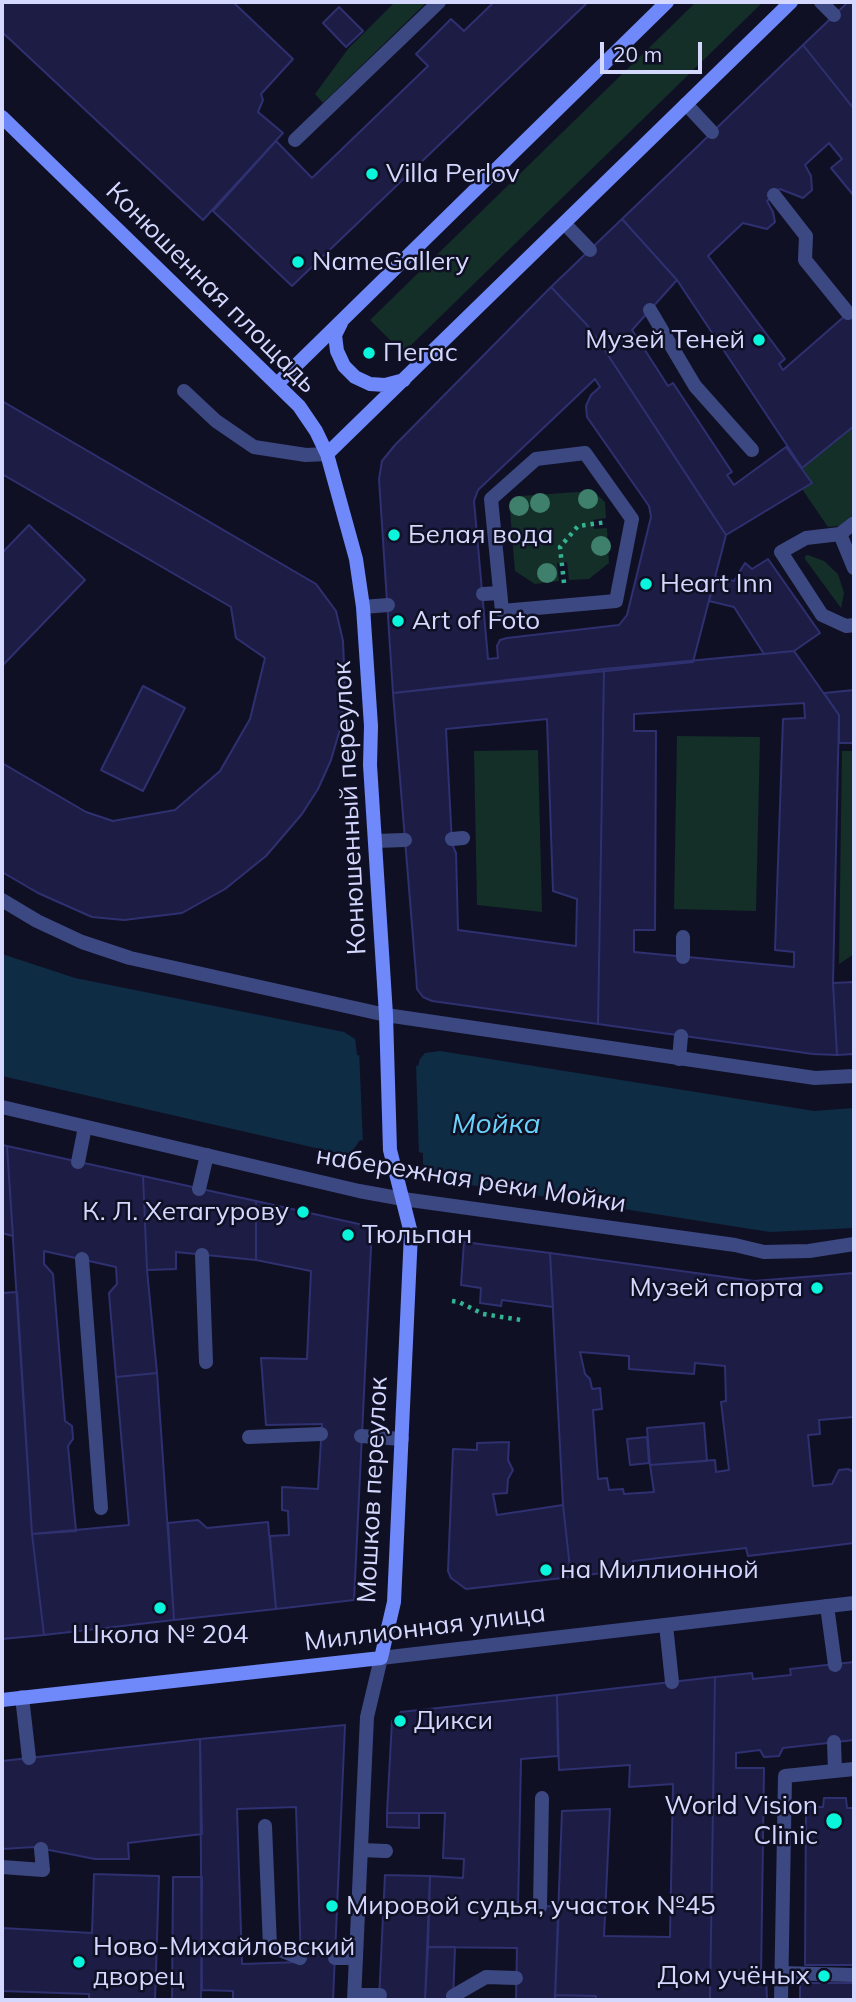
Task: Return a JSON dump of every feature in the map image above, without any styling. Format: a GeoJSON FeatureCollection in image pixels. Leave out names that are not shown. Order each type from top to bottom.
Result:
{"type":"FeatureCollection","features":[{"type":"Feature","properties":{"kind":"main road"},"geometry":{"type":"LineString","coordinates":[[277,384],[667,2]]}},
{"type":"Feature","properties":{"kind":"main road"},"geometry":{"type":"LineString","coordinates":[[327,454],[791,2]]}},
{"type":"Feature","properties":{"kind":"main road","name":"Конюшенная площадь"},"geometry":{"type":"LineString","coordinates":[[2,117],[299,406],[327,454],[356,559]]}},
{"type":"Feature","properties":{"kind":"main road"},"geometry":{"type":"LineString","coordinates":[[352,311],[341,322],[335,335],[337,351],[344,366],[355,377],[370,384],[401,382],[413,373]]}},
{"type":"Feature","properties":{"kind":"main road","name":"Конюшенный переулок"},"geometry":{"type":"LineString","coordinates":[[356,559],[363,607],[386,1015],[390,1150]]}},
{"type":"Feature","properties":{"kind":"main road","name":"Мошков переулок"},"geometry":{"type":"LineString","coordinates":[[381,1658],[394,1602],[411,1233],[390,1150]]}},
{"type":"Feature","properties":{"kind":"main road","name":"Миллионная улица"},"geometry":{"type":"LineString","coordinates":[[2,1700],[381,1658]]}},
{"type":"Feature","properties":{"kind":"street"},"geometry":{"type":"LineString","coordinates":[[295,140],[439,2]]}},
{"type":"Feature","properties":{"kind":"street"},"geometry":{"type":"LineString","coordinates":[[821,2],[834,15]]}},
{"type":"Feature","properties":{"kind":"street"},"geometry":{"type":"LineString","coordinates":[[687,104],[712,132]]}},
{"type":"Feature","properties":{"kind":"street"},"geometry":{"type":"LineString","coordinates":[[774,195],[806,236],[805,260],[848,313]]}},
{"type":"Feature","properties":{"kind":"street"},"geometry":{"type":"LineString","coordinates":[[565,224],[590,250]]}},
{"type":"Feature","properties":{"kind":"street"},"geometry":{"type":"LineString","coordinates":[[650,310],[695,386],[752,450]]}},
{"type":"Feature","properties":{"kind":"street"},"geometry":{"type":"LineString","coordinates":[[184,391],[216,421],[254,447],[306,455],[327,454]]}},
{"type":"Feature","properties":{"kind":"street"},"geometry":{"type":"LineString","coordinates":[[585,453],[632,519],[617,601],[502,611],[491,499],[536,459],[585,453]]}},
{"type":"Feature","properties":{"kind":"street"},"geometry":{"type":"LineString","coordinates":[[854,523],[840,534],[806,538],[781,552],[822,615],[846,626],[854,625]]}},
{"type":"Feature","properties":{"kind":"street"},"geometry":{"type":"LineString","coordinates":[[840,534],[854,568]]}},
{"type":"Feature","properties":{"kind":"street"},"geometry":{"type":"LineString","coordinates":[[482,594],[500,593]]}},
{"type":"Feature","properties":{"kind":"street"},"geometry":{"type":"LineString","coordinates":[[363,607],[388,605]]}},
{"type":"Feature","properties":{"kind":"street"},"geometry":{"type":"LineString","coordinates":[[375,841],[405,840]]}},
{"type":"Feature","properties":{"kind":"street"},"geometry":{"type":"LineString","coordinates":[[2,900],[37,921],[82,942],[130,958],[386,1015],[815,1078],[854,1076]]}},
{"type":"Feature","properties":{"kind":"street"},"geometry":{"type":"LineString","coordinates":[[683,957],[684,937]]}},
{"type":"Feature","properties":{"kind":"street"},"geometry":{"type":"LineString","coordinates":[[679,1059],[681,1036]]}},
{"type":"Feature","properties":{"kind":"street","name":"набережная реки Мойки"},"geometry":{"type":"LineString","coordinates":[[2,1107],[403,1199],[735,1245],[764,1252],[809,1251],[854,1244]]}},
{"type":"Feature","properties":{"kind":"street"},"geometry":{"type":"LineString","coordinates":[[78,1161],[85,1126]]}},
{"type":"Feature","properties":{"kind":"street"},"geometry":{"type":"LineString","coordinates":[[199,1189],[207,1155]]}},
{"type":"Feature","properties":{"kind":"street"},"geometry":{"type":"LineString","coordinates":[[202,1255],[206,1362]]}},
{"type":"Feature","properties":{"kind":"street"},"geometry":{"type":"LineString","coordinates":[[82,1259],[101,1508]]}},
{"type":"Feature","properties":{"kind":"street"},"geometry":{"type":"LineString","coordinates":[[249,1437],[321,1434]]}},
{"type":"Feature","properties":{"kind":"street"},"geometry":{"type":"LineString","coordinates":[[362,1436],[402,1439]]}},
{"type":"Feature","properties":{"kind":"street","name":"Миллионная улица"},"geometry":{"type":"LineString","coordinates":[[381,1658],[854,1603]]}},
{"type":"Feature","properties":{"kind":"street"},"geometry":{"type":"LineString","coordinates":[[827,1606],[835,1665]]}},
{"type":"Feature","properties":{"kind":"street"},"geometry":{"type":"LineString","coordinates":[[666,1625],[672,1682]]}},
{"type":"Feature","properties":{"kind":"street","name":"Мошков переулок"},"geometry":{"type":"LineString","coordinates":[[354,1997],[367,1717],[381,1658]]}},
{"type":"Feature","properties":{"kind":"street"},"geometry":{"type":"LineString","coordinates":[[22,1697],[29,1758]]}},
{"type":"Feature","properties":{"kind":"street"},"geometry":{"type":"LineString","coordinates":[[834,1742],[835,1771]]}},
{"type":"Feature","properties":{"kind":"street"},"geometry":{"type":"LineString","coordinates":[[781,2000],[785,1776],[854,1769]]}},
{"type":"Feature","properties":{"kind":"street"},"geometry":{"type":"LineString","coordinates":[[540,1907],[542,1798]]}},
{"type":"Feature","properties":{"kind":"street"},"geometry":{"type":"LineString","coordinates":[[265,1826],[270,1946],[300,1958]]}},
{"type":"Feature","properties":{"kind":"street"},"geometry":{"type":"LineString","coordinates":[[2,1867],[43,1870],[41,1849]]}},
{"type":"Feature","properties":{"kind":"street"},"geometry":{"type":"LineString","coordinates":[[361,1850],[386,1851]]}},
{"type":"Feature","properties":{"kind":"street"},"geometry":{"type":"LineString","coordinates":[[335,1958],[356,1958]]}},
{"type":"Feature","properties":{"kind":"street"},"geometry":{"type":"LineString","coordinates":[[781,1973],[854,1975]]}},
{"type":"Feature","properties":{"kind":"street"},"geometry":{"type":"LineString","coordinates":[[453,1996],[486,1977],[516,1978]]}},
{"type":"Feature","properties":{"kind":"street"},"geometry":{"type":"LineString","coordinates":[[354,1997],[380,1995]]}},
{"type":"Feature","properties":{"kind":"path"},"geometry":{"type":"LineString","coordinates":[[566,606],[560,547],[578,526],[632,519]]}},
{"type":"Feature","properties":{"kind":"path"},"geometry":{"type":"LineString","coordinates":[[452,1301],[459,1301],[483,1314],[521,1320]]}},
{"type":"Feature","properties":{"kind":"green space"},"geometry":{"type":"Polygon","coordinates":[[[395,2],[427,2],[323,103],[315,94],[348,49],[395,2]]]}},
{"type":"Feature","properties":{"kind":"green space"},"geometry":{"type":"Polygon","coordinates":[[[696,2],[763,2],[403,353],[370,320],[696,2]]]}},
{"type":"Feature","properties":{"kind":"green space"},"geometry":{"type":"Polygon","coordinates":[[[854,426],[854,514],[839,526],[828,527],[802,489],[811,483],[802,468],[854,426]]]}},
{"type":"Feature","properties":{"kind":"green space"},"geometry":{"type":"Polygon","coordinates":[[[593,491],[605,502],[606,518],[593,520],[594,529],[607,528],[609,563],[589,579],[569,580],[567,562],[557,563],[559,581],[535,584],[515,571],[510,511],[520,496],[593,491]]]}},
{"type":"Feature","properties":{"kind":"green space"},"geometry":{"type":"Polygon","coordinates":[[[808,555],[824,561],[838,574],[844,593],[841,608],[805,559],[808,555]]]}},
{"type":"Feature","properties":{"kind":"green space"},"geometry":{"type":"Polygon","coordinates":[[[677,736],[760,737],[756,911],[674,909],[677,736]]]}},
{"type":"Feature","properties":{"kind":"green space"},"geometry":{"type":"Polygon","coordinates":[[[538,750],[542,912],[477,905],[474,751],[538,750]]]}},
{"type":"Feature","properties":{"kind":"green space"},"geometry":{"type":"Polygon","coordinates":[[[842,751],[854,751],[854,954],[839,964],[842,751]]]}},
{"type":"Feature","properties":{"kind":"water","name":"Мойка"},"geometry":{"type":"Polygon","coordinates":[[[2,954],[75,978],[344,1032],[355,1039],[357,1055],[418,1066],[425,1053],[440,1051],[814,1111],[854,1108],[854,1228],[770,1232],[439,1180],[429,1174],[423,1164],[423,1153],[360,1140],[351,1153],[342,1154],[2,1076],[2,954]]]}},
{"type":"Feature","properties":{"kind":"pier"},"geometry":{"type":"Polygon","coordinates":[[[359,1050],[416,1062],[419,1155],[363,1145],[359,1050]]]}},
{"type":"Feature","properties":{"kind":"building"},"geometry":{"type":"Polygon","coordinates":[[[2,2],[233,2],[293,59],[261,94],[263,100],[258,112],[283,133],[203,220],[2,32],[2,2]]]}},
{"type":"Feature","properties":{"kind":"building"},"geometry":{"type":"Polygon","coordinates":[[[494,2],[588,2],[292,286],[213,211],[276,141],[312,178],[428,66],[416,54],[451,19],[464,31],[494,2]]]}},
{"type":"Feature","properties":{"kind":"building"},"geometry":{"type":"Polygon","coordinates":[[[848,2],[854,2],[854,109],[803,45],[848,2]]]}},
{"type":"Feature","properties":{"kind":"building"},"geometry":{"type":"Polygon","coordinates":[[[339,7],[363,31],[346,47],[323,23],[339,7]]]}},
{"type":"Feature","properties":{"kind":"building"},"geometry":{"type":"Polygon","coordinates":[[[803,45],[854,109],[854,196],[831,168],[842,159],[829,143],[805,165],[811,176],[812,190],[803,198],[780,189],[767,201],[775,222],[767,229],[743,223],[708,256],[785,359],[779,364],[783,370],[854,308],[854,426],[802,468],[677,280],[622,219],[803,45]]]}},
{"type":"Feature","properties":{"kind":"building"},"geometry":{"type":"Polygon","coordinates":[[[622,219],[677,280],[632,330],[668,386],[673,383],[732,472],[727,475],[734,485],[786,447],[812,483],[726,535],[602,346],[587,325],[551,287],[622,219]]]}},
{"type":"Feature","properties":{"kind":"building"},"geometry":{"type":"Polygon","coordinates":[[[551,287],[587,325],[602,346],[726,535],[693,662],[393,693],[379,479],[382,461],[551,287]],[[595,379],[478,490],[474,501],[488,659],[498,658],[497,646],[500,640],[619,625],[627,615],[651,517],[649,506],[587,417],[586,406],[591,395],[600,387],[595,379]]]}},
{"type":"Feature","properties":{"kind":"building"},"geometry":{"type":"Polygon","coordinates":[[[2,401],[316,584],[336,611],[343,641],[345,690],[341,726],[331,760],[318,789],[302,814],[266,856],[225,889],[182,913],[124,920],[92,917],[38,893],[2,872],[2,763],[86,812],[113,821],[175,810],[220,771],[250,719],[265,658],[236,638],[231,607],[2,474],[2,401]]]}},
{"type":"Feature","properties":{"kind":"building"},"geometry":{"type":"Polygon","coordinates":[[[29,525],[85,580],[2,666],[2,553],[29,525]]]}},
{"type":"Feature","properties":{"kind":"building"},"geometry":{"type":"Polygon","coordinates":[[[768,559],[820,633],[794,651],[764,654],[734,607],[709,601],[716,577],[734,581],[745,563],[752,569],[768,559]]]}},
{"type":"Feature","properties":{"kind":"building"},"geometry":{"type":"Polygon","coordinates":[[[794,651],[839,715],[833,983],[837,1055],[598,1024],[604,669],[794,651]],[[804,703],[634,714],[634,731],[656,731],[655,930],[634,930],[634,952],[794,967],[794,952],[775,950],[783,719],[805,718],[804,703]]]}},
{"type":"Feature","properties":{"kind":"building"},"geometry":{"type":"Polygon","coordinates":[[[604,669],[598,1024],[432,1001],[423,997],[417,989],[393,693],[604,669]],[[547,719],[446,729],[452,844],[456,853],[458,930],[576,946],[577,899],[553,891],[547,719]]]}},
{"type":"Feature","properties":{"kind":"building"},"geometry":{"type":"Polygon","coordinates":[[[143,686],[185,708],[143,791],[101,770],[143,686]]]}},
{"type":"Feature","properties":{"kind":"building"},"geometry":{"type":"Polygon","coordinates":[[[854,690],[854,743],[839,743],[839,715],[824,693],[854,690]]]}},
{"type":"Feature","properties":{"kind":"building"},"geometry":{"type":"Polygon","coordinates":[[[854,982],[854,1054],[837,1055],[833,983],[854,982]]]}},
{"type":"Feature","properties":{"kind":"building"},"geometry":{"type":"Polygon","coordinates":[[[2,1145],[7,1146],[13,1236],[2,1233],[2,1145]]]}},
{"type":"Feature","properties":{"kind":"building"},"geometry":{"type":"Polygon","coordinates":[[[7,1146],[143,1176],[147,1270],[157,1373],[116,1377],[109,1293],[117,1284],[116,1267],[44,1251],[44,1264],[53,1274],[65,1421],[72,1426],[73,1439],[68,1446],[76,1531],[32,1534],[7,1146]]]}},
{"type":"Feature","properties":{"kind":"building"},"geometry":{"type":"Polygon","coordinates":[[[143,1176],[256,1201],[256,1260],[176,1252],[176,1269],[147,1270],[143,1176]]]}},
{"type":"Feature","properties":{"kind":"building"},"geometry":{"type":"Polygon","coordinates":[[[256,1201],[372,1227],[354,1600],[276,1609],[270,1536],[289,1535],[288,1511],[282,1510],[282,1487],[318,1489],[322,1424],[266,1425],[261,1358],[307,1359],[311,1271],[256,1260],[256,1201]]]}},
{"type":"Feature","properties":{"kind":"building"},"geometry":{"type":"Polygon","coordinates":[[[464,1242],[550,1253],[553,1307],[502,1300],[501,1306],[480,1303],[481,1288],[461,1285],[464,1242]]]}},
{"type":"Feature","properties":{"kind":"building"},"geometry":{"type":"Polygon","coordinates":[[[550,1253],[754,1281],[854,1273],[854,1417],[819,1420],[820,1434],[808,1435],[813,1486],[832,1484],[839,1470],[848,1469],[854,1472],[854,1543],[748,1556],[746,1548],[633,1561],[634,1569],[571,1577],[563,1505],[550,1253]],[[580,1352],[592,1389],[600,1388],[602,1409],[593,1410],[598,1479],[607,1478],[609,1490],[623,1489],[624,1494],[654,1492],[650,1465],[715,1460],[716,1472],[729,1470],[721,1402],[726,1401],[725,1366],[695,1363],[694,1374],[629,1369],[629,1356],[580,1352]]]}},
{"type":"Feature","properties":{"kind":"building"},"geometry":{"type":"Polygon","coordinates":[[[17,1292],[32,1534],[44,1635],[2,1639],[2,1293],[17,1292]]]}},
{"type":"Feature","properties":{"kind":"building"},"geometry":{"type":"Polygon","coordinates":[[[157,1373],[174,1620],[44,1635],[32,1534],[129,1525],[116,1377],[157,1373]]]}},
{"type":"Feature","properties":{"kind":"building"},"geometry":{"type":"Polygon","coordinates":[[[704,1423],[707,1461],[650,1465],[647,1428],[704,1423]]]}},
{"type":"Feature","properties":{"kind":"building"},"geometry":{"type":"Polygon","coordinates":[[[647,1437],[649,1463],[630,1465],[627,1439],[647,1437]]]}},
{"type":"Feature","properties":{"kind":"building"},"geometry":{"type":"Polygon","coordinates":[[[509,1442],[508,1460],[513,1470],[508,1479],[507,1493],[493,1494],[497,1515],[563,1505],[571,1577],[466,1589],[451,1578],[448,1571],[453,1449],[477,1450],[477,1443],[509,1442]]]}},
{"type":"Feature","properties":{"kind":"building"},"geometry":{"type":"Polygon","coordinates":[[[198,1520],[207,1528],[268,1522],[276,1609],[174,1620],[168,1523],[198,1520]]]}},
{"type":"Feature","properties":{"kind":"building"},"geometry":{"type":"Polygon","coordinates":[[[854,1662],[854,1740],[783,1748],[779,1756],[764,1757],[760,1750],[736,1753],[736,1768],[764,1768],[761,1977],[766,1977],[767,2000],[710,2000],[715,1677],[752,1673],[753,1679],[791,1675],[790,1669],[854,1662]]]}},
{"type":"Feature","properties":{"kind":"building"},"geometry":{"type":"Polygon","coordinates":[[[715,1677],[710,2000],[596,2000],[596,1996],[555,1995],[562,1811],[610,1809],[604,1936],[670,1937],[673,1784],[629,1787],[630,1765],[559,1770],[557,1695],[715,1677]]]}},
{"type":"Feature","properties":{"kind":"building"},"geometry":{"type":"Polygon","coordinates":[[[557,1695],[558,1756],[521,1759],[518,1907],[559,1906],[555,2000],[516,2000],[517,1948],[428,1947],[430,1876],[463,1878],[464,1859],[443,1858],[445,1813],[387,1813],[392,1721],[401,1712],[557,1695]]]}},
{"type":"Feature","properties":{"kind":"building"},"geometry":{"type":"Polygon","coordinates":[[[345,1725],[333,2000],[233,2000],[233,1991],[202,1990],[200,1739],[345,1725]],[[296,1807],[237,1809],[242,1964],[301,1962],[296,1807]]]}},
{"type":"Feature","properties":{"kind":"building"},"geometry":{"type":"Polygon","coordinates":[[[200,1739],[202,1834],[128,1843],[129,1859],[95,1859],[34,1847],[2,1849],[2,1761],[200,1739]]]}},
{"type":"Feature","properties":{"kind":"building"},"geometry":{"type":"Polygon","coordinates":[[[824,1798],[846,1798],[847,1808],[854,1808],[854,1965],[805,1965],[806,1807],[823,1807],[824,1798]]]}},
{"type":"Feature","properties":{"kind":"building"},"geometry":{"type":"Polygon","coordinates":[[[387,1813],[419,1813],[419,1828],[387,1827],[387,1813]]]}},
{"type":"Feature","properties":{"kind":"building","name":"Ново-Михайловский дворец"},"geometry":{"type":"Polygon","coordinates":[[[94,1874],[159,1876],[155,2000],[89,2000],[89,1994],[2,1991],[2,1928],[92,1933],[94,1874]]]}},
{"type":"Feature","properties":{"kind":"building"},"geometry":{"type":"Polygon","coordinates":[[[385,1875],[430,1876],[425,2000],[379,2000],[385,1875]]]}},
{"type":"Feature","properties":{"kind":"building"},"geometry":{"type":"Polygon","coordinates":[[[173,1877],[202,1877],[201,2000],[172,2000],[173,1877]]]}},
{"type":"Feature","properties":{"kind":"building"},"geometry":{"type":"Polygon","coordinates":[[[428,1947],[455,1947],[453,2000],[425,2000],[428,1947]]]}},
{"type":"Feature","properties":{"kind":"building"},"geometry":{"type":"Polygon","coordinates":[[[800,1983],[854,1983],[854,2000],[800,2000],[800,1983]]]}},
{"type":"Feature","properties":{"kind":"building"},"geometry":{"type":"Polygon","coordinates":[[[555,1995],[596,1996],[596,2000],[555,2000],[555,1995]]]}},
{"type":"Feature","properties":{"kind":"place","name":"Villa Perlov"},"geometry":{"type":"Point","coordinates":[372,174]}},
{"type":"Feature","properties":{"kind":"place","name":"NameGallery"},"geometry":{"type":"Point","coordinates":[298,262]}},
{"type":"Feature","properties":{"kind":"place","name":"Музей Теней"},"geometry":{"type":"Point","coordinates":[759,340]}},
{"type":"Feature","properties":{"kind":"place","name":"Пегас"},"geometry":{"type":"Point","coordinates":[369,353]}},
{"type":"Feature","properties":{"kind":"place","name":"Белая вода"},"geometry":{"type":"Point","coordinates":[394,535]}},
{"type":"Feature","properties":{"kind":"place","name":"Heart Inn"},"geometry":{"type":"Point","coordinates":[646,584]}},
{"type":"Feature","properties":{"kind":"place","name":"Art of Foto"},"geometry":{"type":"Point","coordinates":[398,621]}},
{"type":"Feature","properties":{"kind":"place","name":"К. Л. Хетагурову"},"geometry":{"type":"Point","coordinates":[303,1212]}},
{"type":"Feature","properties":{"kind":"place","name":"Тюльпан"},"geometry":{"type":"Point","coordinates":[348,1235]}},
{"type":"Feature","properties":{"kind":"place","name":"Музей спорта"},"geometry":{"type":"Point","coordinates":[817,1288]}},
{"type":"Feature","properties":{"kind":"place","name":"на Миллионной"},"geometry":{"type":"Point","coordinates":[546,1570]}},
{"type":"Feature","properties":{"kind":"place","name":"Школа № 204"},"geometry":{"type":"Point","coordinates":[160,1608]}},
{"type":"Feature","properties":{"kind":"place","name":"Дикси"},"geometry":{"type":"Point","coordinates":[400,1721]}},
{"type":"Feature","properties":{"kind":"place","name":"World Vision Clinic"},"geometry":{"type":"Point","coordinates":[834,1821]}},
{"type":"Feature","properties":{"kind":"place","name":"Мировой судья, участок №45"},"geometry":{"type":"Point","coordinates":[332,1906]}},
{"type":"Feature","properties":{"kind":"place","name":"Ново-Михайловский дворец"},"geometry":{"type":"Point","coordinates":[79,1962]}},
{"type":"Feature","properties":{"kind":"place","name":"Дом учёных"},"geometry":{"type":"Point","coordinates":[824,1976]}}]}
